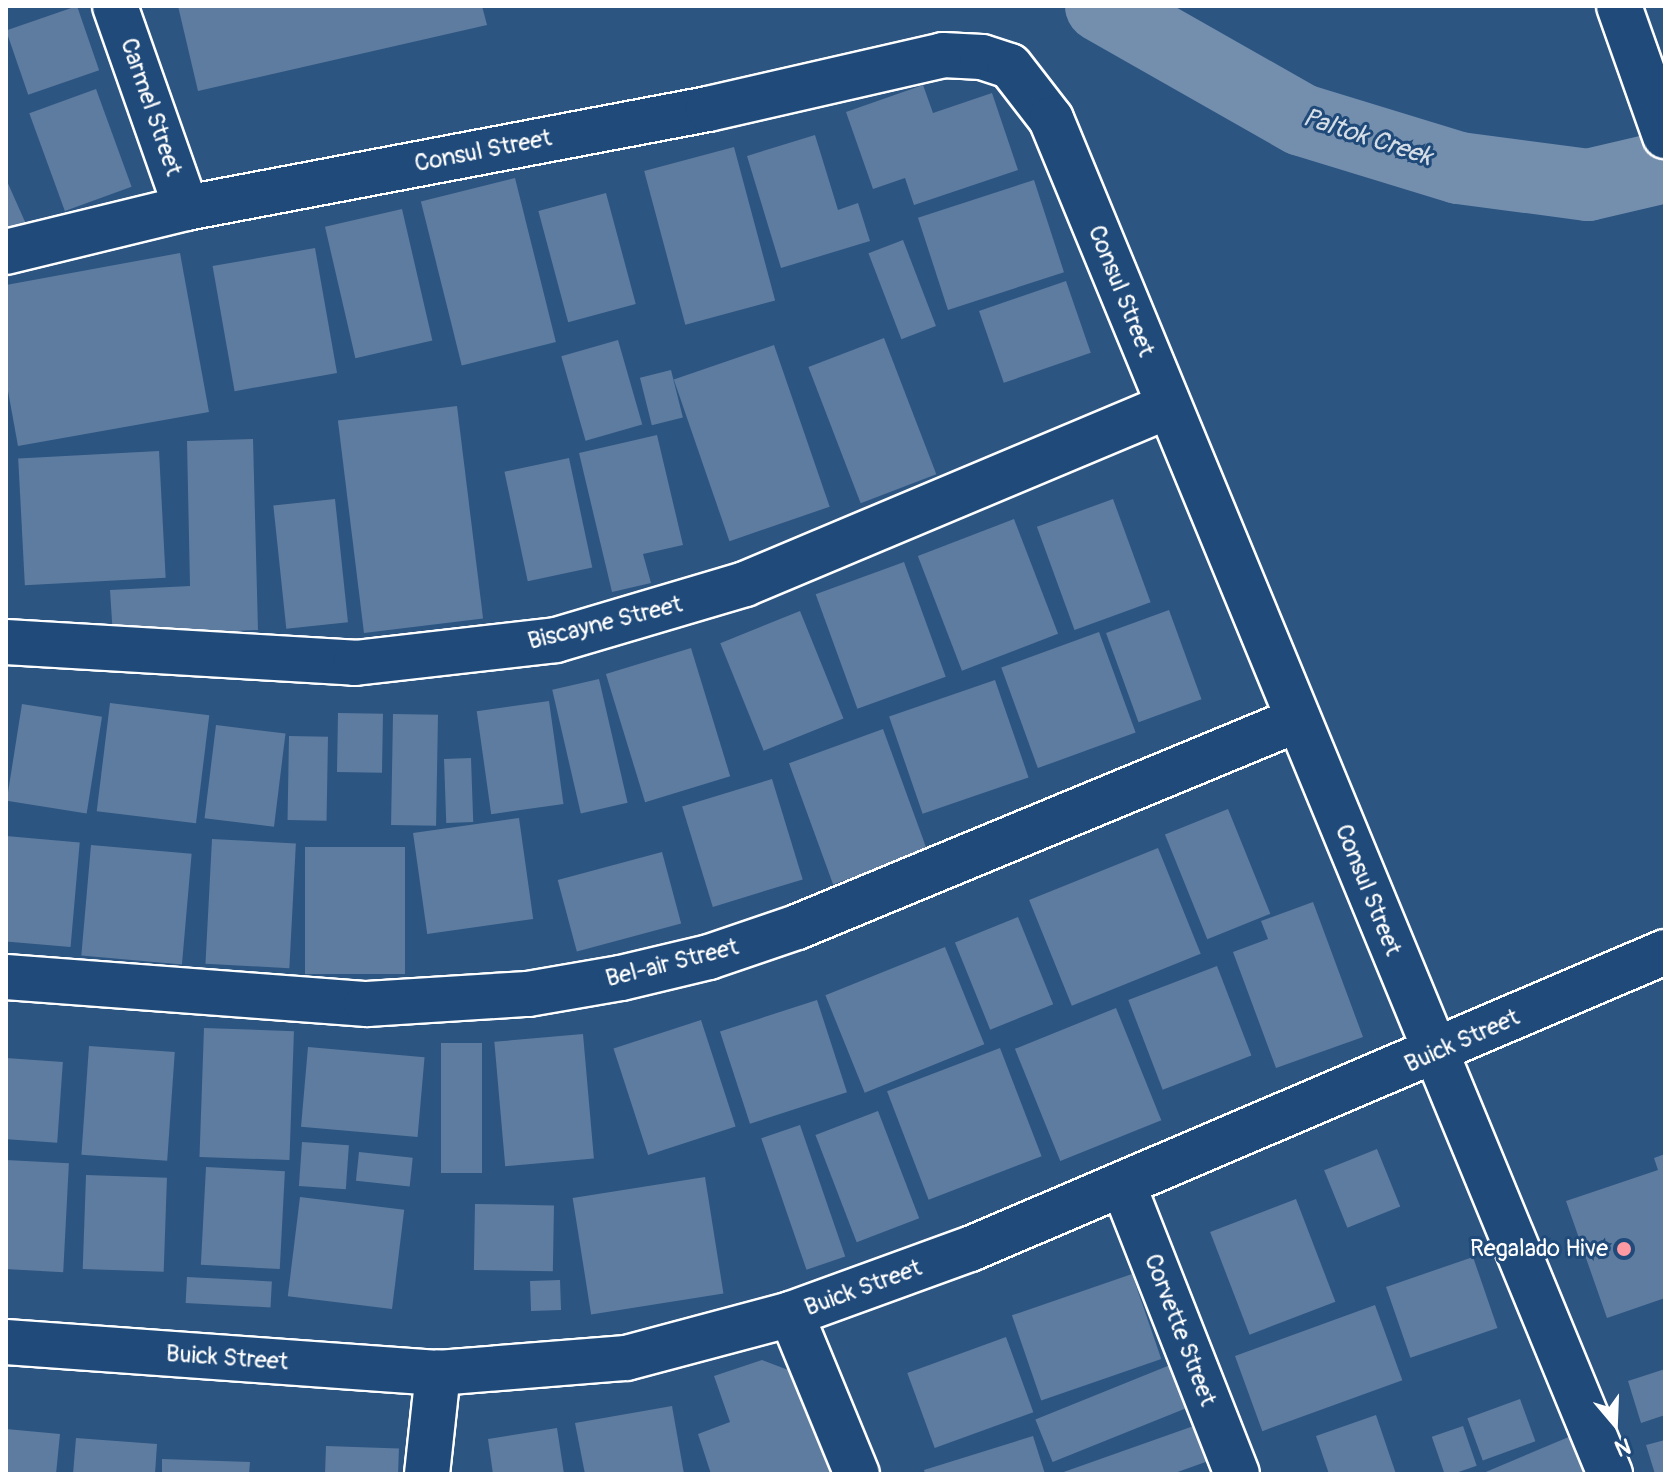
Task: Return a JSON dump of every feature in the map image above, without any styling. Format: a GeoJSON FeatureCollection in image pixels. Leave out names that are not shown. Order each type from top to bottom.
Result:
{"type":"FeatureCollection","features":[{"type":"Feature","properties":{"kind":"street","name":"Carmel Street"},"geometry":{"type":"LineString","coordinates":[[115,6],[186,208]]}},
{"type":"Feature","properties":{"kind":"street"},"geometry":{"type":"LineString","coordinates":[[1619,6],[1664,132]]}},
{"type":"Feature","properties":{"kind":"street","name":"Consul Street"},"geometry":{"type":"LineString","coordinates":[[6,252],[186,208],[708,109],[943,55],[982,57],[1010,66],[1051,119],[1610,1474]]}},
{"type":"Feature","properties":{"kind":"street","name":"Biscayne Street"},"geometry":{"type":"LineString","coordinates":[[6,642],[355,663],[556,640],[745,584],[1168,406]]}},
{"type":"Feature","properties":{"kind":"street","name":"Bel-air Street"},"geometry":{"type":"LineString","coordinates":[[6,977],[367,1004],[528,994],[621,978],[709,957],[797,927],[1297,720]]}},
{"type":"Feature","properties":{"kind":"street","name":"Buick Street"},"geometry":{"type":"LineString","coordinates":[[6,1342],[438,1373],[626,1358],[791,1314],[1124,1187],[1665,952]]}},
{"type":"Feature","properties":{"kind":"street","name":"Corvette Street"},"geometry":{"type":"LineString","coordinates":[[1124,1187],[1237,1474]]}},
{"type":"Feature","properties":{"kind":"street"},"geometry":{"type":"LineString","coordinates":[[791,1314],[857,1474]]}},
{"type":"Feature","properties":{"kind":"street"},"geometry":{"type":"LineString","coordinates":[[427,1474],[438,1373]]}},
{"type":"Feature","properties":{"kind":"building"},"geometry":{"type":"Polygon","coordinates":[[[77,6],[99,70],[28,95],[6,30],[77,6]]]}},
{"type":"Feature","properties":{"kind":"building"},"geometry":{"type":"Polygon","coordinates":[[[178,6],[482,6],[487,25],[198,91],[178,6]]]}},
{"type":"Feature","properties":{"kind":"building"},"geometry":{"type":"Polygon","coordinates":[[[923,85],[933,113],[992,93],[1018,170],[914,205],[905,178],[873,189],[846,112],[923,85]]]}},
{"type":"Feature","properties":{"kind":"building"},"geometry":{"type":"Polygon","coordinates":[[[96,89],[132,187],[65,211],[29,113],[96,89]]]}},
{"type":"Feature","properties":{"kind":"building"},"geometry":{"type":"Polygon","coordinates":[[[815,135],[838,210],[858,203],[870,241],[781,268],[747,156],[815,135]]]}},
{"type":"Feature","properties":{"kind":"building"},"geometry":{"type":"Polygon","coordinates":[[[734,147],[775,301],[685,325],[644,171],[734,147]]]}},
{"type":"Feature","properties":{"kind":"building"},"geometry":{"type":"Polygon","coordinates":[[[515,178],[556,342],[462,365],[421,201],[515,178]]]}},
{"type":"Feature","properties":{"kind":"building"},"geometry":{"type":"Polygon","coordinates":[[[6,179],[26,224],[6,233],[6,179]]]}},
{"type":"Feature","properties":{"kind":"building"},"geometry":{"type":"Polygon","coordinates":[[[1034,180],[1064,272],[948,310],[918,218],[1034,180]]]}},
{"type":"Feature","properties":{"kind":"building"},"geometry":{"type":"Polygon","coordinates":[[[606,193],[636,304],[568,322],[538,211],[606,193]]]}},
{"type":"Feature","properties":{"kind":"building"},"geometry":{"type":"Polygon","coordinates":[[[402,209],[432,341],[355,358],[325,227],[402,209]]]}},
{"type":"Feature","properties":{"kind":"building"},"geometry":{"type":"Polygon","coordinates":[[[903,240],[936,326],[901,339],[868,253],[903,240]]]}},
{"type":"Feature","properties":{"kind":"building"},"geometry":{"type":"Polygon","coordinates":[[[315,248],[337,373],[235,391],[213,266],[315,248]]]}},
{"type":"Feature","properties":{"kind":"building"},"geometry":{"type":"Polygon","coordinates":[[[180,253],[209,412],[18,446],[6,380],[6,285],[180,253]]]}},
{"type":"Feature","properties":{"kind":"building"},"geometry":{"type":"Polygon","coordinates":[[[1066,281],[1091,353],[1004,383],[979,311],[1066,281]]]}},
{"type":"Feature","properties":{"kind":"building"},"geometry":{"type":"Polygon","coordinates":[[[884,338],[936,474],[861,503],[808,367],[884,338]]]}},
{"type":"Feature","properties":{"kind":"building"},"geometry":{"type":"Polygon","coordinates":[[[618,340],[642,425],[586,441],[561,356],[618,340]]]}},
{"type":"Feature","properties":{"kind":"building"},"geometry":{"type":"Polygon","coordinates":[[[774,345],[830,507],[729,541],[674,380],[774,345]]]}},
{"type":"Feature","properties":{"kind":"building"},"geometry":{"type":"Polygon","coordinates":[[[671,370],[683,418],[652,425],[640,378],[671,370]]]}},
{"type":"Feature","properties":{"kind":"building"},"geometry":{"type":"Polygon","coordinates":[[[457,406],[483,618],[364,633],[338,421],[457,406]]]}},
{"type":"Feature","properties":{"kind":"building"},"geometry":{"type":"Polygon","coordinates":[[[657,435],[683,545],[643,554],[651,583],[612,592],[579,453],[657,435]]]}},
{"type":"Feature","properties":{"kind":"building"},"geometry":{"type":"Polygon","coordinates":[[[253,439],[258,630],[113,637],[110,590],[190,586],[187,441],[253,439]]]}},
{"type":"Feature","properties":{"kind":"building"},"geometry":{"type":"Polygon","coordinates":[[[159,451],[166,578],[25,585],[18,458],[159,451]]]}},
{"type":"Feature","properties":{"kind":"building"},"geometry":{"type":"Polygon","coordinates":[[[569,458],[592,568],[528,581],[504,472],[569,458]]]}},
{"type":"Feature","properties":{"kind":"building"},"geometry":{"type":"Polygon","coordinates":[[[335,499],[348,622],[286,629],[273,505],[335,499]]]}},
{"type":"Feature","properties":{"kind":"building"},"geometry":{"type":"Polygon","coordinates":[[[1113,499],[1151,602],[1075,630],[1037,527],[1113,499]]]}},
{"type":"Feature","properties":{"kind":"building"},"geometry":{"type":"Polygon","coordinates":[[[1014,519],[1058,634],[962,671],[918,556],[1014,519]]]}},
{"type":"Feature","properties":{"kind":"building"},"geometry":{"type":"Polygon","coordinates":[[[904,562],[946,677],[857,709],[816,594],[904,562]]]}},
{"type":"Feature","properties":{"kind":"building"},"geometry":{"type":"Polygon","coordinates":[[[1169,610],[1201,699],[1139,722],[1106,633],[1169,610]]]}},
{"type":"Feature","properties":{"kind":"building"},"geometry":{"type":"Polygon","coordinates":[[[800,611],[843,719],[764,751],[720,643],[800,611]]]}},
{"type":"Feature","properties":{"kind":"building"},"geometry":{"type":"Polygon","coordinates":[[[1099,632],[1136,733],[1038,768],[1001,668],[1099,632]]]}},
{"type":"Feature","properties":{"kind":"building"},"geometry":{"type":"Polygon","coordinates":[[[691,648],[730,776],[645,802],[606,674],[691,648]]]}},
{"type":"Feature","properties":{"kind":"building"},"geometry":{"type":"Polygon","coordinates":[[[599,679],[628,803],[581,814],[552,690],[599,679]]]}},
{"type":"Feature","properties":{"kind":"building"},"geometry":{"type":"Polygon","coordinates":[[[995,680],[1029,777],[923,814],[889,716],[995,680]]]}},
{"type":"Feature","properties":{"kind":"building"},"geometry":{"type":"Polygon","coordinates":[[[549,701],[563,804],[491,814],[477,711],[549,701]]]}},
{"type":"Feature","properties":{"kind":"building"},"geometry":{"type":"Polygon","coordinates":[[[110,703],[209,715],[196,823],[97,811],[110,703]]]}},
{"type":"Feature","properties":{"kind":"building"},"geometry":{"type":"Polygon","coordinates":[[[22,704],[102,717],[87,813],[7,801],[22,704]]]}},
{"type":"Feature","properties":{"kind":"building"},"geometry":{"type":"Polygon","coordinates":[[[338,713],[383,714],[382,773],[337,772],[338,713]]]}},
{"type":"Feature","properties":{"kind":"building"},"geometry":{"type":"Polygon","coordinates":[[[393,714],[438,715],[436,826],[391,825],[393,714]]]}},
{"type":"Feature","properties":{"kind":"building"},"geometry":{"type":"Polygon","coordinates":[[[216,725],[285,734],[274,827],[205,818],[216,725]]]}},
{"type":"Feature","properties":{"kind":"building"},"geometry":{"type":"Polygon","coordinates":[[[883,729],[927,850],[833,884],[789,763],[883,729]]]}},
{"type":"Feature","properties":{"kind":"building"},"geometry":{"type":"Polygon","coordinates":[[[289,736],[328,737],[327,821],[288,820],[289,736]]]}},
{"type":"Feature","properties":{"kind":"building"},"geometry":{"type":"Polygon","coordinates":[[[471,758],[473,822],[446,823],[444,759],[471,758]]]}},
{"type":"Feature","properties":{"kind":"building"},"geometry":{"type":"Polygon","coordinates":[[[772,779],[803,879],[713,907],[682,806],[772,779]]]}},
{"type":"Feature","properties":{"kind":"building"},"geometry":{"type":"Polygon","coordinates":[[[1228,809],[1270,914],[1207,939],[1165,834],[1228,809]]]}},
{"type":"Feature","properties":{"kind":"building"},"geometry":{"type":"Polygon","coordinates":[[[519,818],[533,919],[427,934],[413,833],[519,818]]]}},
{"type":"Feature","properties":{"kind":"building"},"geometry":{"type":"Polygon","coordinates":[[[6,836],[80,842],[71,947],[6,941],[6,836]]]}},
{"type":"Feature","properties":{"kind":"building"},"geometry":{"type":"Polygon","coordinates":[[[212,839],[296,843],[289,968],[205,964],[212,839]]]}},
{"type":"Feature","properties":{"kind":"building"},"geometry":{"type":"Polygon","coordinates":[[[91,845],[192,854],[182,964],[81,956],[91,845]]]}},
{"type":"Feature","properties":{"kind":"building"},"geometry":{"type":"Polygon","coordinates":[[[305,847],[405,847],[405,974],[305,974],[305,847]]]}},
{"type":"Feature","properties":{"kind":"building"},"geometry":{"type":"Polygon","coordinates":[[[1158,848],[1201,954],[1072,1006],[1029,900],[1158,848]]]}},
{"type":"Feature","properties":{"kind":"building"},"geometry":{"type":"Polygon","coordinates":[[[662,852],[681,923],[577,951],[558,880],[662,852]]]}},
{"type":"Feature","properties":{"kind":"building"},"geometry":{"type":"Polygon","coordinates":[[[1313,902],[1363,1037],[1276,1068],[1233,952],[1268,939],[1261,921],[1313,902]]]}},
{"type":"Feature","properties":{"kind":"building"},"geometry":{"type":"Polygon","coordinates":[[[1018,917],[1053,1004],[990,1030],[955,942],[1018,917]]]}},
{"type":"Feature","properties":{"kind":"building"},"geometry":{"type":"Polygon","coordinates":[[[945,947],[984,1044],[865,1093],[825,995],[945,947]]]}},
{"type":"Feature","properties":{"kind":"building"},"geometry":{"type":"Polygon","coordinates":[[[1217,966],[1251,1056],[1163,1090],[1128,1000],[1217,966]]]}},
{"type":"Feature","properties":{"kind":"building"},"geometry":{"type":"Polygon","coordinates":[[[817,1000],[847,1092],[750,1124],[720,1032],[817,1000]]]}},
{"type":"Feature","properties":{"kind":"building"},"geometry":{"type":"Polygon","coordinates":[[[1116,1008],[1161,1120],[1060,1161],[1015,1049],[1116,1008]]]}},
{"type":"Feature","properties":{"kind":"building"},"geometry":{"type":"Polygon","coordinates":[[[701,1020],[736,1127],[648,1155],[614,1048],[701,1020]]]}},
{"type":"Feature","properties":{"kind":"building"},"geometry":{"type":"Polygon","coordinates":[[[204,1028],[294,1031],[289,1160],[199,1157],[204,1028]]]}},
{"type":"Feature","properties":{"kind":"building"},"geometry":{"type":"Polygon","coordinates":[[[583,1034],[594,1159],[505,1166],[494,1042],[583,1034]]]}},
{"type":"Feature","properties":{"kind":"building"},"geometry":{"type":"Polygon","coordinates":[[[441,1043],[482,1043],[482,1173],[441,1173],[441,1043]]]}},
{"type":"Feature","properties":{"kind":"building"},"geometry":{"type":"Polygon","coordinates":[[[89,1046],[175,1052],[167,1161],[81,1155],[89,1046]]]}},
{"type":"Feature","properties":{"kind":"building"},"geometry":{"type":"Polygon","coordinates":[[[308,1047],[425,1057],[418,1137],[301,1127],[308,1047]]]}},
{"type":"Feature","properties":{"kind":"building"},"geometry":{"type":"Polygon","coordinates":[[[1000,1048],[1042,1156],[929,1200],[887,1091],[1000,1048]]]}},
{"type":"Feature","properties":{"kind":"building"},"geometry":{"type":"Polygon","coordinates":[[[6,1058],[63,1062],[57,1143],[6,1139],[6,1058]]]}},
{"type":"Feature","properties":{"kind":"building"},"geometry":{"type":"Polygon","coordinates":[[[878,1111],[919,1218],[857,1242],[815,1135],[878,1111]]]}},
{"type":"Feature","properties":{"kind":"building"},"geometry":{"type":"Polygon","coordinates":[[[800,1125],[845,1256],[806,1270],[761,1138],[800,1125]]]}},
{"type":"Feature","properties":{"kind":"building"},"geometry":{"type":"Polygon","coordinates":[[[302,1142],[349,1145],[346,1189],[299,1186],[302,1142]]]}},
{"type":"Feature","properties":{"kind":"building"},"geometry":{"type":"Polygon","coordinates":[[[1377,1149],[1400,1206],[1347,1228],[1324,1170],[1377,1149]]]}},
{"type":"Feature","properties":{"kind":"building"},"geometry":{"type":"Polygon","coordinates":[[[359,1152],[413,1158],[410,1186],[356,1181],[359,1152]]]}},
{"type":"Feature","properties":{"kind":"building","name":"Regalado Hive"},"geometry":{"type":"Polygon","coordinates":[[[1665,1154],[1665,1298],[1607,1318],[1566,1201],[1658,1170],[1654,1158],[1665,1154]]]}},
{"type":"Feature","properties":{"kind":"building"},"geometry":{"type":"Polygon","coordinates":[[[6,1160],[69,1163],[63,1272],[6,1269],[6,1160]]]}},
{"type":"Feature","properties":{"kind":"building"},"geometry":{"type":"Polygon","coordinates":[[[206,1167],[285,1171],[280,1269],[201,1265],[206,1167]]]}},
{"type":"Feature","properties":{"kind":"building"},"geometry":{"type":"Polygon","coordinates":[[[86,1175],[167,1178],[164,1272],[83,1269],[86,1175]]]}},
{"type":"Feature","properties":{"kind":"building"},"geometry":{"type":"Polygon","coordinates":[[[705,1177],[723,1294],[591,1315],[573,1198],[705,1177]]]}},
{"type":"Feature","properties":{"kind":"building"},"geometry":{"type":"Polygon","coordinates":[[[300,1197],[404,1210],[392,1309],[288,1296],[300,1197]]]}},
{"type":"Feature","properties":{"kind":"building"},"geometry":{"type":"Polygon","coordinates":[[[1296,1199],[1335,1302],[1250,1335],[1210,1232],[1296,1199]]]}},
{"type":"Feature","properties":{"kind":"building"},"geometry":{"type":"Polygon","coordinates":[[[475,1204],[554,1205],[553,1271],[474,1270],[475,1204]]]}},
{"type":"Feature","properties":{"kind":"building"},"geometry":{"type":"Polygon","coordinates":[[[1473,1257],[1497,1328],[1410,1358],[1386,1287],[1473,1257]]]}},
{"type":"Feature","properties":{"kind":"building"},"geometry":{"type":"Polygon","coordinates":[[[1132,1274],[1161,1359],[1041,1400],[1012,1315],[1132,1274]]]}},
{"type":"Feature","properties":{"kind":"building"},"geometry":{"type":"Polygon","coordinates":[[[187,1277],[272,1281],[271,1307],[186,1303],[187,1277]]]}},
{"type":"Feature","properties":{"kind":"building"},"geometry":{"type":"Polygon","coordinates":[[[560,1280],[561,1310],[531,1311],[530,1281],[560,1280]]]}},
{"type":"Feature","properties":{"kind":"building"},"geometry":{"type":"Polygon","coordinates":[[[1375,1305],[1402,1380],[1262,1431],[1235,1356],[1375,1305]]]}},
{"type":"Feature","properties":{"kind":"building"},"geometry":{"type":"Polygon","coordinates":[[[1006,1337],[1033,1412],[935,1448],[907,1373],[1006,1337]]]}},
{"type":"Feature","properties":{"kind":"building"},"geometry":{"type":"Polygon","coordinates":[[[762,1360],[817,1381],[849,1474],[711,1474],[698,1434],[730,1422],[714,1376],[762,1360]]]}},
{"type":"Feature","properties":{"kind":"building"},"geometry":{"type":"Polygon","coordinates":[[[1180,1361],[1197,1404],[1053,1462],[1035,1419],[1180,1361]]]}},
{"type":"Feature","properties":{"kind":"building"},"geometry":{"type":"Polygon","coordinates":[[[1665,1369],[1665,1415],[1641,1423],[1628,1381],[1665,1369]]]}},
{"type":"Feature","properties":{"kind":"building"},"geometry":{"type":"Polygon","coordinates":[[[1520,1399],[1535,1441],[1483,1460],[1467,1418],[1520,1399]]]}},
{"type":"Feature","properties":{"kind":"building"},"geometry":{"type":"Polygon","coordinates":[[[672,1406],[684,1474],[585,1474],[575,1423],[672,1406]]]}},
{"type":"Feature","properties":{"kind":"building"},"geometry":{"type":"Polygon","coordinates":[[[1376,1415],[1396,1474],[1329,1474],[1316,1436],[1376,1415]]]}},
{"type":"Feature","properties":{"kind":"building"},"geometry":{"type":"Polygon","coordinates":[[[1202,1423],[1214,1459],[1172,1474],[1058,1474],[1202,1423]]]}},
{"type":"Feature","properties":{"kind":"building"},"geometry":{"type":"Polygon","coordinates":[[[1463,1426],[1477,1466],[1445,1474],[1432,1437],[1463,1426]]]}},
{"type":"Feature","properties":{"kind":"building"},"geometry":{"type":"Polygon","coordinates":[[[557,1428],[564,1474],[493,1474],[488,1439],[557,1428]]]}},
{"type":"Feature","properties":{"kind":"building"},"geometry":{"type":"Polygon","coordinates":[[[6,1429],[60,1434],[56,1474],[6,1474],[6,1429]]]}},
{"type":"Feature","properties":{"kind":"building"},"geometry":{"type":"Polygon","coordinates":[[[1033,1436],[1045,1474],[925,1474],[924,1470],[1033,1436]]]}},
{"type":"Feature","properties":{"kind":"building"},"geometry":{"type":"Polygon","coordinates":[[[1571,1436],[1587,1474],[1481,1474],[1571,1436]]]}},
{"type":"Feature","properties":{"kind":"building"},"geometry":{"type":"Polygon","coordinates":[[[76,1438],[157,1444],[155,1474],[73,1474],[76,1438]]]}},
{"type":"Feature","properties":{"kind":"building"},"geometry":{"type":"Polygon","coordinates":[[[1665,1440],[1665,1474],[1655,1474],[1646,1445],[1665,1440]]]}},
{"type":"Feature","properties":{"kind":"building"},"geometry":{"type":"Polygon","coordinates":[[[326,1446],[399,1449],[398,1474],[325,1474],[326,1446]]]}},
{"type":"Feature","properties":{"kind":"building"},"geometry":{"type":"Polygon","coordinates":[[[162,1459],[250,1462],[249,1474],[162,1474],[162,1459]]]}},
{"type":"Feature","properties":{"kind":"waterway","name":"Paltok Creek"},"geometry":{"type":"LineString","coordinates":[[1101,6],[1302,120],[1459,168],[1588,185],[1665,167]]}},
{"type":"Feature","properties":{"kind":"place","name":"Regalado Hive"},"geometry":{"type":"Point","coordinates":[1624,1249]}}]}
